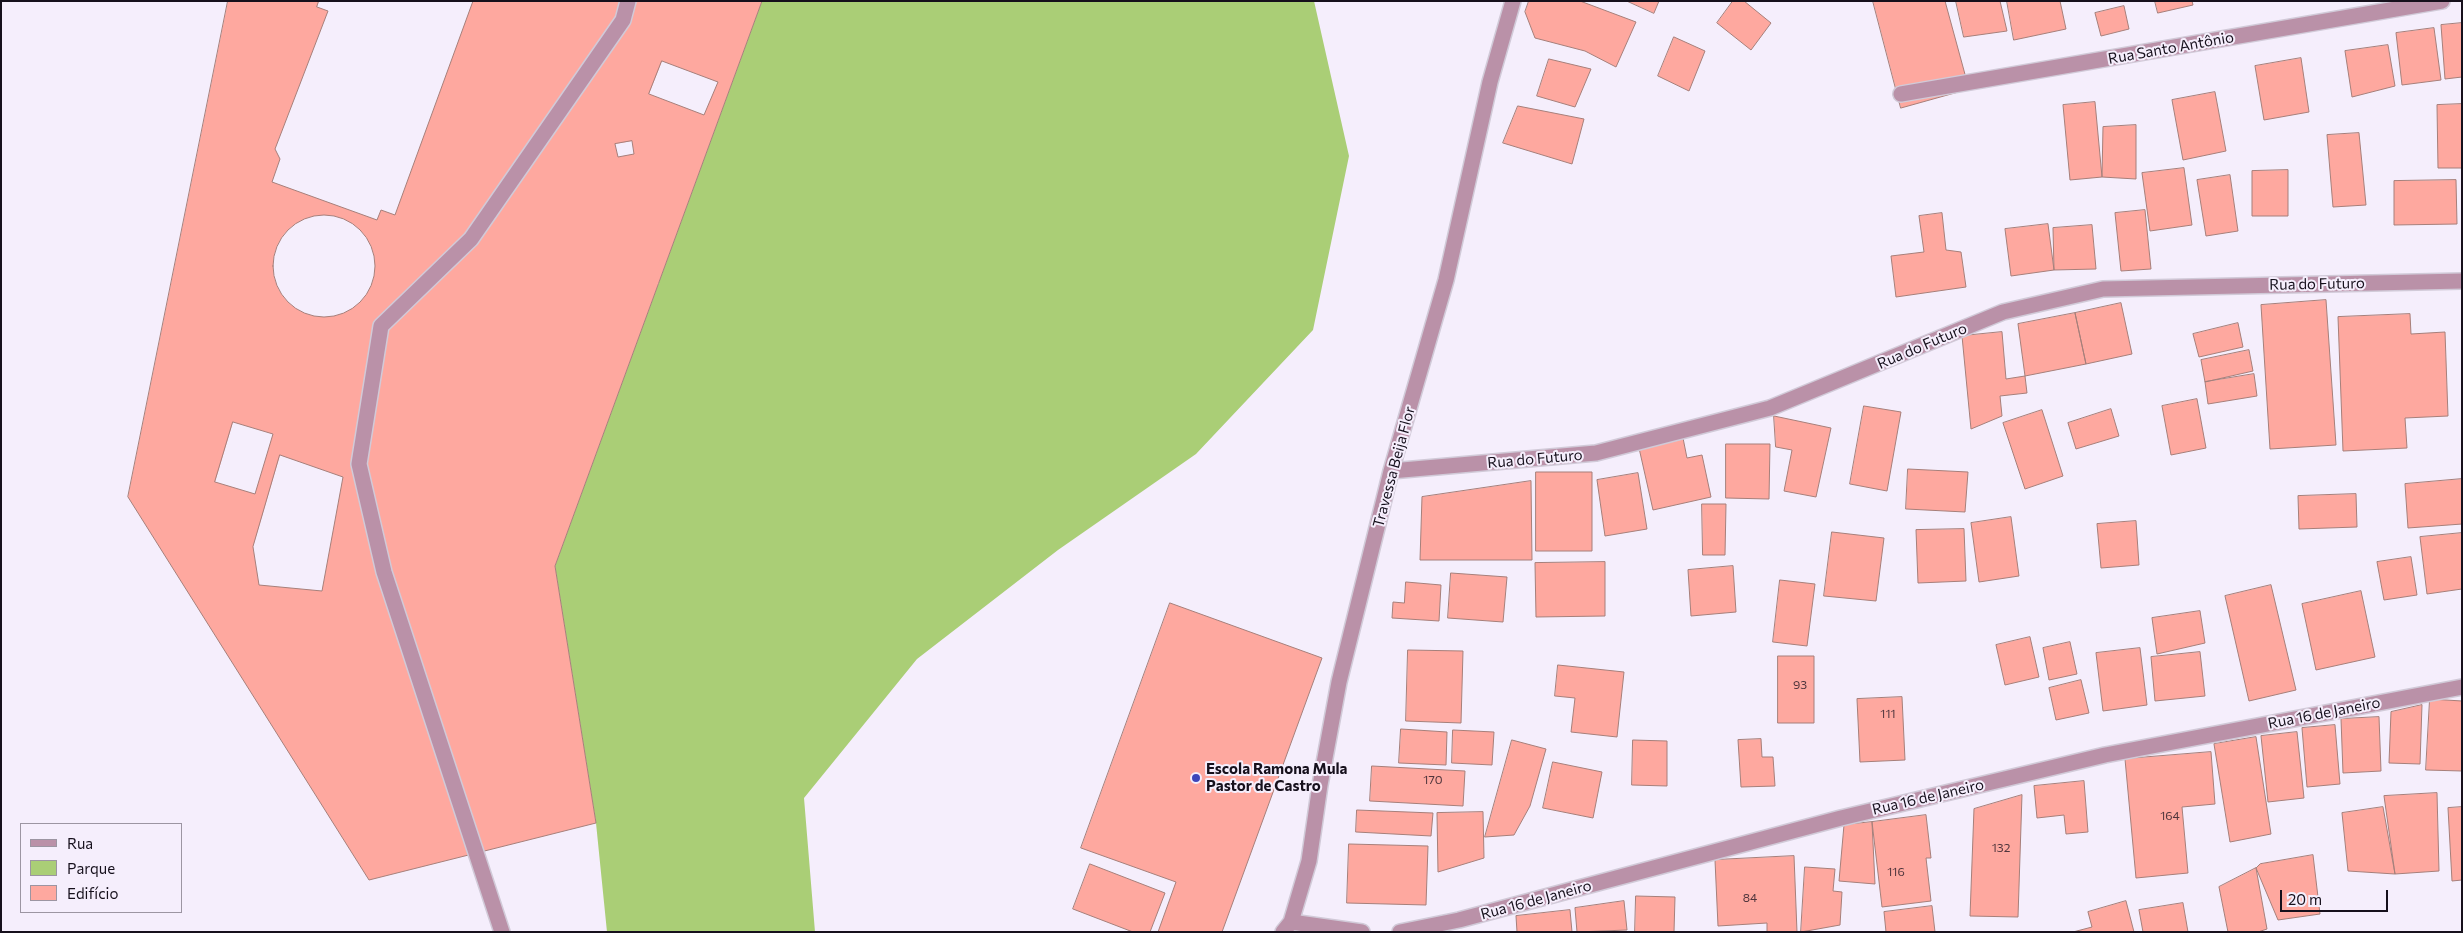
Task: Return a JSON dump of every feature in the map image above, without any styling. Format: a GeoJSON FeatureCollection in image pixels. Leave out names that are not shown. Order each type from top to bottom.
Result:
{"type":"FeatureCollection","features":[{"type":"Feature","properties":{"kind":"street"},"geometry":{"type":"LineString","coordinates":[[502,932],[384,572],[359,464],[382,326],[471,239],[623,20],[628,1]]}},
{"type":"Feature","properties":{"kind":"street","name":"Travessa Beija Flor"},"geometry":{"type":"LineString","coordinates":[[1287,927],[1309,860],[1320,785],[1339,682],[1391,472],[1446,280],[1490,82],[1513,1]]}},
{"type":"Feature","properties":{"kind":"street","name":"Rua Santo Antônio"},"geometry":{"type":"LineString","coordinates":[[1901,94],[2442,1]]}},
{"type":"Feature","properties":{"kind":"street","name":"Rua do Futuro"},"geometry":{"type":"LineString","coordinates":[[1391,472],[1596,453],[1770,408],[2003,312],[2103,289],[2462,280]]}},
{"type":"Feature","properties":{"kind":"street","name":"Rua 16 de Janeiro"},"geometry":{"type":"LineString","coordinates":[[1400,932],[1458,920],[1841,818],[2105,755],[2462,687]]}},
{"type":"Feature","properties":{"kind":"street"},"geometry":{"type":"LineString","coordinates":[[1287,927],[1362,932]]}},
{"type":"Feature","properties":{"kind":"green space"},"geometry":{"type":"Polygon","coordinates":[[[762,1],[1314,1],[1349,156],[1313,330],[1196,454],[1058,550],[917,659],[804,798],[815,932],[607,932],[596,823],[555,566],[762,1]]]}},
{"type":"Feature","properties":{"kind":"building"},"geometry":{"type":"Polygon","coordinates":[[[228,1],[762,1],[555,566],[596,823],[369,880],[128,497],[228,1]]]}},
{"type":"Feature","properties":{"kind":"building"},"geometry":{"type":"Polygon","coordinates":[[[319,1],[473,1],[395,215],[381,210],[377,220],[272,182],[280,159],[275,149],[328,11],[317,7],[319,1]]]}},
{"type":"Feature","properties":{"kind":"building"},"geometry":{"type":"Polygon","coordinates":[[[1529,1],[1580,1],[1636,22],[1616,67],[1585,51],[1535,38],[1525,12],[1529,1]]]}},
{"type":"Feature","properties":{"kind":"building"},"geometry":{"type":"Polygon","coordinates":[[[1627,1],[1659,1],[1654,13],[1627,1]]]}},
{"type":"Feature","properties":{"kind":"building"},"geometry":{"type":"Polygon","coordinates":[[[1733,1],[1744,1],[1771,23],[1751,50],[1717,23],[1733,1]]]}},
{"type":"Feature","properties":{"kind":"building"},"geometry":{"type":"Polygon","coordinates":[[[1873,1],[1945,1],[1969,89],[1901,108],[1873,1]]]}},
{"type":"Feature","properties":{"kind":"building"},"geometry":{"type":"Polygon","coordinates":[[[1956,1],[2000,1],[2007,31],[1964,37],[1956,1]]]}},
{"type":"Feature","properties":{"kind":"building"},"geometry":{"type":"Polygon","coordinates":[[[2007,1],[2060,1],[2066,29],[2014,40],[2007,1]]]}},
{"type":"Feature","properties":{"kind":"building"},"geometry":{"type":"Polygon","coordinates":[[[2155,1],[2192,1],[2193,5],[2158,13],[2155,1]]]}},
{"type":"Feature","properties":{"kind":"building"},"geometry":{"type":"Polygon","coordinates":[[[2124,6],[2129,29],[2101,36],[2095,13],[2124,6]]]}},
{"type":"Feature","properties":{"kind":"building"},"geometry":{"type":"Polygon","coordinates":[[[2462,23],[2462,77],[2445,79],[2441,25],[2462,23]]]}},
{"type":"Feature","properties":{"kind":"building"},"geometry":{"type":"Polygon","coordinates":[[[2434,28],[2441,80],[2402,85],[2396,33],[2434,28]]]}},
{"type":"Feature","properties":{"kind":"building"},"geometry":{"type":"Polygon","coordinates":[[[1674,37],[1705,51],[1689,91],[1658,76],[1674,37]]]}},
{"type":"Feature","properties":{"kind":"building"},"geometry":{"type":"Polygon","coordinates":[[[2388,45],[2395,86],[2352,97],[2345,51],[2388,45]]]}},
{"type":"Feature","properties":{"kind":"building"},"geometry":{"type":"Polygon","coordinates":[[[2301,58],[2309,112],[2264,120],[2255,66],[2301,58]]]}},
{"type":"Feature","properties":{"kind":"building"},"geometry":{"type":"Polygon","coordinates":[[[1549,59],[1591,69],[1575,107],[1537,96],[1549,59]]]}},
{"type":"Feature","properties":{"kind":"building"},"geometry":{"type":"Polygon","coordinates":[[[662,61],[718,82],[704,115],[649,94],[662,61]]]}},
{"type":"Feature","properties":{"kind":"building"},"geometry":{"type":"Polygon","coordinates":[[[2215,92],[2226,151],[2183,160],[2172,100],[2215,92]]]}},
{"type":"Feature","properties":{"kind":"building"},"geometry":{"type":"Polygon","coordinates":[[[2095,102],[2102,177],[2070,180],[2063,105],[2095,102]]]}},
{"type":"Feature","properties":{"kind":"building"},"geometry":{"type":"Polygon","coordinates":[[[2462,104],[2462,168],[2438,168],[2437,105],[2462,104]]]}},
{"type":"Feature","properties":{"kind":"building"},"geometry":{"type":"Polygon","coordinates":[[[1518,106],[1584,119],[1572,164],[1503,143],[1518,106]]]}},
{"type":"Feature","properties":{"kind":"building"},"geometry":{"type":"Polygon","coordinates":[[[2136,125],[2136,179],[2102,177],[2103,127],[2136,125]]]}},
{"type":"Feature","properties":{"kind":"building"},"geometry":{"type":"Polygon","coordinates":[[[2359,133],[2366,205],[2333,207],[2327,135],[2359,133]]]}},
{"type":"Feature","properties":{"kind":"building"},"geometry":{"type":"Polygon","coordinates":[[[632,141],[634,154],[618,157],[615,144],[632,141]]]}},
{"type":"Feature","properties":{"kind":"building"},"geometry":{"type":"Polygon","coordinates":[[[2184,168],[2192,225],[2150,231],[2142,173],[2184,168]]]}},
{"type":"Feature","properties":{"kind":"building"},"geometry":{"type":"Polygon","coordinates":[[[2288,170],[2288,216],[2252,216],[2252,171],[2288,170]]]}},
{"type":"Feature","properties":{"kind":"building"},"geometry":{"type":"Polygon","coordinates":[[[2230,175],[2238,231],[2206,236],[2197,180],[2230,175]]]}},
{"type":"Feature","properties":{"kind":"building"},"geometry":{"type":"Polygon","coordinates":[[[2456,180],[2457,224],[2394,225],[2394,181],[2456,180]]]}},
{"type":"Feature","properties":{"kind":"building"},"geometry":{"type":"Polygon","coordinates":[[[2145,210],[2151,269],[2121,271],[2115,213],[2145,210]]]}},
{"type":"Feature","properties":{"kind":"building"},"geometry":{"type":"Polygon","coordinates":[[[1942,213],[1946,250],[1961,252],[1966,287],[1896,297],[1891,256],[1924,252],[1919,216],[1942,213]]]}},
{"type":"Feature","properties":{"kind":"building"},"geometry":{"type":"Polygon","coordinates":[[[314,215],[334,215],[353,223],[367,237],[375,256],[372,286],[367,295],[353,309],[334,317],[314,317],[295,309],[281,295],[273,276],[273,256],[281,237],[295,223],[314,215]]]}},
{"type":"Feature","properties":{"kind":"building"},"geometry":{"type":"Polygon","coordinates":[[[2048,224],[2054,270],[2011,276],[2005,229],[2048,224]]]}},
{"type":"Feature","properties":{"kind":"building"},"geometry":{"type":"Polygon","coordinates":[[[2092,225],[2096,269],[2054,270],[2053,228],[2092,225]]]}},
{"type":"Feature","properties":{"kind":"building"},"geometry":{"type":"Polygon","coordinates":[[[2326,300],[2336,445],[2270,449],[2261,305],[2326,300]]]}},
{"type":"Feature","properties":{"kind":"building"},"geometry":{"type":"Polygon","coordinates":[[[2121,303],[2132,354],[2086,364],[2075,313],[2121,303]]]}},
{"type":"Feature","properties":{"kind":"building"},"geometry":{"type":"Polygon","coordinates":[[[2075,313],[2086,364],[2025,376],[2018,324],[2075,313]]]}},
{"type":"Feature","properties":{"kind":"building"},"geometry":{"type":"Polygon","coordinates":[[[2410,314],[2411,334],[2445,332],[2448,416],[2405,418],[2407,448],[2343,451],[2338,317],[2410,314]]]}},
{"type":"Feature","properties":{"kind":"building"},"geometry":{"type":"Polygon","coordinates":[[[2238,323],[2243,347],[2199,357],[2193,334],[2238,323]]]}},
{"type":"Feature","properties":{"kind":"building"},"geometry":{"type":"Polygon","coordinates":[[[2002,332],[2006,379],[2025,376],[2027,393],[2000,396],[2002,416],[1971,429],[1962,336],[2002,332]]]}},
{"type":"Feature","properties":{"kind":"building"},"geometry":{"type":"Polygon","coordinates":[[[2249,350],[2253,371],[2205,382],[2201,360],[2249,350]]]}},
{"type":"Feature","properties":{"kind":"building"},"geometry":{"type":"Polygon","coordinates":[[[2254,374],[2257,396],[2208,404],[2205,382],[2254,374]]]}},
{"type":"Feature","properties":{"kind":"building"},"geometry":{"type":"Polygon","coordinates":[[[2197,399],[2206,448],[2171,455],[2162,406],[2197,399]]]}},
{"type":"Feature","properties":{"kind":"building"},"geometry":{"type":"Polygon","coordinates":[[[1864,406],[1901,412],[1887,491],[1850,484],[1864,406]]]}},
{"type":"Feature","properties":{"kind":"building"},"geometry":{"type":"Polygon","coordinates":[[[2111,409],[2119,436],[2076,449],[2068,423],[2111,409]]]}},
{"type":"Feature","properties":{"kind":"building"},"geometry":{"type":"Polygon","coordinates":[[[2042,410],[2063,476],[2025,489],[2003,423],[2042,410]]]}},
{"type":"Feature","properties":{"kind":"building"},"geometry":{"type":"Polygon","coordinates":[[[1774,416],[1831,428],[1816,497],[1784,491],[1792,450],[1776,447],[1774,416]]]}},
{"type":"Feature","properties":{"kind":"building"},"geometry":{"type":"Polygon","coordinates":[[[233,422],[273,434],[255,494],[215,482],[233,422]]]}},
{"type":"Feature","properties":{"kind":"building"},"geometry":{"type":"Polygon","coordinates":[[[1683,438],[1687,458],[1702,455],[1711,497],[1653,510],[1639,448],[1683,438]]]}},
{"type":"Feature","properties":{"kind":"building"},"geometry":{"type":"Polygon","coordinates":[[[1726,444],[1770,444],[1769,499],[1726,498],[1726,444]]]}},
{"type":"Feature","properties":{"kind":"building"},"geometry":{"type":"Polygon","coordinates":[[[280,455],[343,477],[322,591],[259,585],[253,547],[280,455]]]}},
{"type":"Feature","properties":{"kind":"building"},"geometry":{"type":"Polygon","coordinates":[[[1908,469],[1968,472],[1965,512],[1906,509],[1908,469]]]}},
{"type":"Feature","properties":{"kind":"building"},"geometry":{"type":"Polygon","coordinates":[[[1536,472],[1592,472],[1592,551],[1536,551],[1536,472]]]}},
{"type":"Feature","properties":{"kind":"building"},"geometry":{"type":"Polygon","coordinates":[[[1638,473],[1647,529],[1605,536],[1597,480],[1638,473]]]}},
{"type":"Feature","properties":{"kind":"building"},"geometry":{"type":"Polygon","coordinates":[[[2462,479],[2462,524],[2408,528],[2405,484],[2462,479]]]}},
{"type":"Feature","properties":{"kind":"building"},"geometry":{"type":"Polygon","coordinates":[[[1531,481],[1532,560],[1420,560],[1422,497],[1531,481]]]}},
{"type":"Feature","properties":{"kind":"building"},"geometry":{"type":"Polygon","coordinates":[[[2356,494],[2357,527],[2299,529],[2298,496],[2356,494]]]}},
{"type":"Feature","properties":{"kind":"building"},"geometry":{"type":"Polygon","coordinates":[[[1702,504],[1726,504],[1725,555],[1703,555],[1702,504]]]}},
{"type":"Feature","properties":{"kind":"building"},"geometry":{"type":"Polygon","coordinates":[[[2011,517],[2019,576],[1979,582],[1971,523],[2011,517]]]}},
{"type":"Feature","properties":{"kind":"building"},"geometry":{"type":"Polygon","coordinates":[[[2136,521],[2139,565],[2101,568],[2097,524],[2136,521]]]}},
{"type":"Feature","properties":{"kind":"building"},"geometry":{"type":"Polygon","coordinates":[[[1964,529],[1966,581],[1918,583],[1916,530],[1964,529]]]}},
{"type":"Feature","properties":{"kind":"building"},"geometry":{"type":"Polygon","coordinates":[[[1832,532],[1884,538],[1876,601],[1824,596],[1832,532]]]}},
{"type":"Feature","properties":{"kind":"building"},"geometry":{"type":"Polygon","coordinates":[[[2462,533],[2462,589],[2427,594],[2420,537],[2462,533]]]}},
{"type":"Feature","properties":{"kind":"building"},"geometry":{"type":"Polygon","coordinates":[[[2411,557],[2417,595],[2384,600],[2377,562],[2411,557]]]}},
{"type":"Feature","properties":{"kind":"building"},"geometry":{"type":"Polygon","coordinates":[[[1605,562],[1605,616],[1536,617],[1535,563],[1605,562]]]}},
{"type":"Feature","properties":{"kind":"building"},"geometry":{"type":"Polygon","coordinates":[[[1733,566],[1736,612],[1691,616],[1688,570],[1733,566]]]}},
{"type":"Feature","properties":{"kind":"building"},"geometry":{"type":"Polygon","coordinates":[[[1451,573],[1507,577],[1503,622],[1448,618],[1451,573]]]}},
{"type":"Feature","properties":{"kind":"building"},"geometry":{"type":"Polygon","coordinates":[[[1780,580],[1815,584],[1807,646],[1773,642],[1780,580]]]}},
{"type":"Feature","properties":{"kind":"building"},"geometry":{"type":"Polygon","coordinates":[[[1406,582],[1441,585],[1439,621],[1392,618],[1393,602],[1404,603],[1406,582]]]}},
{"type":"Feature","properties":{"kind":"building"},"geometry":{"type":"Polygon","coordinates":[[[2271,585],[2296,690],[2249,701],[2225,596],[2271,585]]]}},
{"type":"Feature","properties":{"kind":"building"},"geometry":{"type":"Polygon","coordinates":[[[2361,591],[2375,657],[2316,670],[2302,604],[2361,591]]]}},
{"type":"Feature","properties":{"kind":"building"},"geometry":{"type":"Polygon","coordinates":[[[1170,603],[1322,658],[1222,932],[1158,932],[1176,882],[1081,848],[1170,603]]]}},
{"type":"Feature","properties":{"kind":"building"},"geometry":{"type":"Polygon","coordinates":[[[2200,611],[2205,643],[2157,654],[2152,618],[2200,611]]]}},
{"type":"Feature","properties":{"kind":"building"},"geometry":{"type":"Polygon","coordinates":[[[2030,637],[2039,677],[2005,685],[1996,645],[2030,637]]]}},
{"type":"Feature","properties":{"kind":"building"},"geometry":{"type":"Polygon","coordinates":[[[2070,642],[2077,674],[2049,680],[2043,648],[2070,642]]]}},
{"type":"Feature","properties":{"kind":"building"},"geometry":{"type":"Polygon","coordinates":[[[2140,648],[2147,705],[2103,711],[2096,653],[2140,648]]]}},
{"type":"Feature","properties":{"kind":"building"},"geometry":{"type":"Polygon","coordinates":[[[1408,650],[1463,651],[1461,723],[1406,721],[1408,650]]]}},
{"type":"Feature","properties":{"kind":"building"},"geometry":{"type":"Polygon","coordinates":[[[2200,652],[2205,696],[2155,701],[2151,657],[2200,652]]]}},
{"type":"Feature","properties":{"kind":"building"},"geometry":{"type":"Polygon","coordinates":[[[1778,656],[1814,656],[1814,723],[1778,723],[1778,656]]]}},
{"type":"Feature","properties":{"kind":"building"},"geometry":{"type":"Polygon","coordinates":[[[1558,665],[1624,672],[1617,737],[1571,732],[1575,698],[1555,696],[1558,665]]]}},
{"type":"Feature","properties":{"kind":"building"},"geometry":{"type":"Polygon","coordinates":[[[2081,680],[2089,713],[2056,720],[2049,688],[2081,680]]]}},
{"type":"Feature","properties":{"kind":"building"},"geometry":{"type":"Polygon","coordinates":[[[1902,697],[1905,760],[1860,762],[1857,699],[1902,697]]]}},
{"type":"Feature","properties":{"kind":"building"},"geometry":{"type":"Polygon","coordinates":[[[2430,699],[2462,701],[2462,771],[2426,770],[2430,699]]]}},
{"type":"Feature","properties":{"kind":"building"},"geometry":{"type":"Polygon","coordinates":[[[2422,705],[2420,764],[2389,763],[2391,712],[2422,705]]]}},
{"type":"Feature","properties":{"kind":"building"},"geometry":{"type":"Polygon","coordinates":[[[2379,717],[2381,771],[2343,773],[2341,719],[2379,717]]]}},
{"type":"Feature","properties":{"kind":"building"},"geometry":{"type":"Polygon","coordinates":[[[2335,725],[2340,784],[2307,787],[2302,728],[2335,725]]]}},
{"type":"Feature","properties":{"kind":"building"},"geometry":{"type":"Polygon","coordinates":[[[1401,729],[1447,732],[1446,765],[1399,763],[1401,729]]]}},
{"type":"Feature","properties":{"kind":"building"},"geometry":{"type":"Polygon","coordinates":[[[1453,730],[1494,732],[1492,765],[1452,763],[1453,730]]]}},
{"type":"Feature","properties":{"kind":"building"},"geometry":{"type":"Polygon","coordinates":[[[2297,732],[2304,798],[2268,802],[2261,736],[2297,732]]]}},
{"type":"Feature","properties":{"kind":"building"},"geometry":{"type":"Polygon","coordinates":[[[2256,737],[2271,834],[2230,842],[2214,744],[2256,737]]]}},
{"type":"Feature","properties":{"kind":"building"},"geometry":{"type":"Polygon","coordinates":[[[1761,739],[1762,757],[1773,757],[1775,786],[1741,787],[1738,740],[1761,739]]]}},
{"type":"Feature","properties":{"kind":"building"},"geometry":{"type":"Polygon","coordinates":[[[1512,740],[1546,749],[1530,806],[1514,835],[1485,837],[1512,740]]]}},
{"type":"Feature","properties":{"kind":"building"},"geometry":{"type":"Polygon","coordinates":[[[1633,740],[1667,741],[1667,786],[1632,785],[1633,740]]]}},
{"type":"Feature","properties":{"kind":"building"},"geometry":{"type":"Polygon","coordinates":[[[2211,752],[2215,804],[2182,807],[2188,873],[2136,878],[2125,759],[2211,752]]]}},
{"type":"Feature","properties":{"kind":"building"},"geometry":{"type":"Polygon","coordinates":[[[1553,762],[1602,772],[1593,818],[1543,808],[1553,762]]]}},
{"type":"Feature","properties":{"kind":"building"},"geometry":{"type":"Polygon","coordinates":[[[1372,766],[1465,771],[1463,806],[1370,801],[1372,766]]]}},
{"type":"Feature","properties":{"kind":"building"},"geometry":{"type":"Polygon","coordinates":[[[2084,781],[2088,832],[2066,834],[2064,815],[2037,818],[2034,786],[2084,781]]]}},
{"type":"Feature","properties":{"kind":"building"},"geometry":{"type":"Polygon","coordinates":[[[2437,793],[2439,871],[2395,874],[2384,796],[2437,793]]]}},
{"type":"Feature","properties":{"kind":"building"},"geometry":{"type":"Polygon","coordinates":[[[2022,795],[2018,917],[1970,916],[1974,809],[2022,795]]]}},
{"type":"Feature","properties":{"kind":"building"},"geometry":{"type":"Polygon","coordinates":[[[2383,807],[2395,874],[2348,871],[2342,813],[2383,807]]]}},
{"type":"Feature","properties":{"kind":"building"},"geometry":{"type":"Polygon","coordinates":[[[2462,807],[2462,880],[2452,881],[2448,808],[2462,807]]]}},
{"type":"Feature","properties":{"kind":"building"},"geometry":{"type":"Polygon","coordinates":[[[1357,810],[1433,813],[1431,836],[1356,832],[1357,810]]]}},
{"type":"Feature","properties":{"kind":"building"},"geometry":{"type":"Polygon","coordinates":[[[1483,812],[1484,858],[1438,872],[1437,813],[1483,812]]]}},
{"type":"Feature","properties":{"kind":"building"},"geometry":{"type":"Polygon","coordinates":[[[1926,815],[1931,858],[1926,858],[1931,901],[1882,907],[1872,822],[1926,815]]]}},
{"type":"Feature","properties":{"kind":"building"},"geometry":{"type":"Polygon","coordinates":[[[1872,822],[1875,884],[1839,881],[1844,825],[1872,822]]]}},
{"type":"Feature","properties":{"kind":"building"},"geometry":{"type":"Polygon","coordinates":[[[1349,844],[1428,846],[1426,905],[1347,903],[1349,844]]]}},
{"type":"Feature","properties":{"kind":"building"},"geometry":{"type":"Polygon","coordinates":[[[2313,855],[2320,914],[2278,920],[2256,868],[2260,864],[2313,855]]]}},
{"type":"Feature","properties":{"kind":"building"},"geometry":{"type":"Polygon","coordinates":[[[1794,856],[1797,932],[1767,932],[1767,923],[1718,926],[1715,860],[1794,856]]]}},
{"type":"Feature","properties":{"kind":"building"},"geometry":{"type":"Polygon","coordinates":[[[1090,864],[1165,893],[1150,932],[1133,932],[1073,909],[1090,864]]]}},
{"type":"Feature","properties":{"kind":"building"},"geometry":{"type":"Polygon","coordinates":[[[1805,867],[1835,869],[1833,891],[1842,892],[1840,925],[1801,932],[1805,867]]]}},
{"type":"Feature","properties":{"kind":"building"},"geometry":{"type":"Polygon","coordinates":[[[2256,868],[2267,929],[2258,932],[2228,932],[2219,887],[2256,868]]]}},
{"type":"Feature","properties":{"kind":"building"},"geometry":{"type":"Polygon","coordinates":[[[1636,896],[1675,897],[1674,932],[1635,932],[1636,896]]]}},
{"type":"Feature","properties":{"kind":"building"},"geometry":{"type":"Polygon","coordinates":[[[1624,901],[1627,930],[1577,932],[1575,908],[1624,901]]]}},
{"type":"Feature","properties":{"kind":"building"},"geometry":{"type":"Polygon","coordinates":[[[2126,901],[2134,932],[2073,932],[2092,927],[2088,912],[2126,901]]]}},
{"type":"Feature","properties":{"kind":"building"},"geometry":{"type":"Polygon","coordinates":[[[2183,903],[2188,932],[2143,932],[2139,910],[2183,903]]]}},
{"type":"Feature","properties":{"kind":"building"},"geometry":{"type":"Polygon","coordinates":[[[1932,906],[1935,932],[1886,932],[1884,912],[1932,906]]]}},
{"type":"Feature","properties":{"kind":"building"},"geometry":{"type":"Polygon","coordinates":[[[1570,910],[1572,932],[1517,932],[1516,916],[1570,910]]]}},
{"type":"Feature","properties":{"kind":"place","name":"Escola Ramona Mula Pastor de Castro"},"geometry":{"type":"Point","coordinates":[1196,778]}}]}
